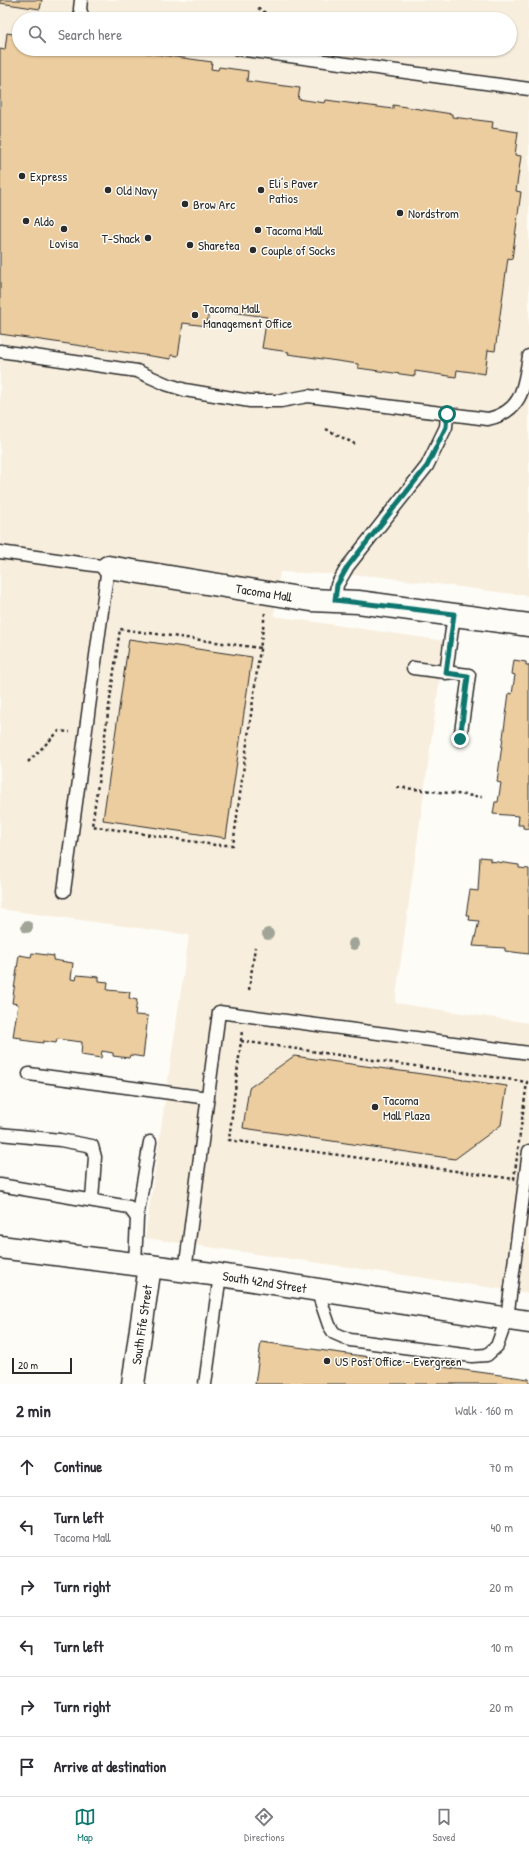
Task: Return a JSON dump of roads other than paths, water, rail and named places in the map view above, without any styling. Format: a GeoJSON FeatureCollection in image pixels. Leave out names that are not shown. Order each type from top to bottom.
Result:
{"type":"FeatureCollection","features":[{"type":"Feature","properties":{"kind":"street","name":"Tacoma Mall"},"geometry":{"type":"LineString","coordinates":[[108,568],[311,600],[335,600],[454,614],[529,625]]}},
{"type":"Feature","properties":{"kind":"street","name":"South 42nd Street"},"geometry":{"type":"LineString","coordinates":[[0,1247],[220,1275],[529,1322]]}},
{"type":"Feature","properties":{"kind":"street","name":"South Fife Street"},"geometry":{"type":"LineString","coordinates":[[133,1384],[142,1265]]}},
{"type":"Feature","properties":{"kind":"lane"},"geometry":{"type":"LineString","coordinates":[[81,0],[81,12]]}},
{"type":"Feature","properties":{"kind":"lane"},"geometry":{"type":"LineString","coordinates":[[289,56],[529,89]]}},
{"type":"Feature","properties":{"kind":"lane"},"geometry":{"type":"LineString","coordinates":[[0,351],[137,371],[166,384],[185,390],[250,401],[281,401],[308,396],[488,419],[501,416],[513,406],[522,392],[529,356]]}},
{"type":"Feature","properties":{"kind":"lane"},"geometry":{"type":"LineString","coordinates":[[335,600],[337,585],[348,566],[427,466],[446,427],[447,414]]}},
{"type":"Feature","properties":{"kind":"lane","name":"Tacoma Mall"},"geometry":{"type":"LineString","coordinates":[[0,552],[108,568]]}},
{"type":"Feature","properties":{"kind":"lane"},"geometry":{"type":"LineString","coordinates":[[64,891],[108,568]]}},
{"type":"Feature","properties":{"kind":"lane"},"geometry":{"type":"LineString","coordinates":[[446,673],[454,614]]}},
{"type":"Feature","properties":{"kind":"lane"},"geometry":{"type":"LineString","coordinates":[[413,668],[468,676],[460,739]]}},
{"type":"Feature","properties":{"kind":"lane"},"geometry":{"type":"LineString","coordinates":[[185,1271],[219,1012],[529,1053]]}},
{"type":"Feature","properties":{"kind":"lane"},"geometry":{"type":"LineString","coordinates":[[30,1074],[208,1098]]}},
{"type":"Feature","properties":{"kind":"lane"},"geometry":{"type":"LineString","coordinates":[[0,1134],[60,1140],[92,1146],[95,1157],[92,1200]]}},
{"type":"Feature","properties":{"kind":"lane"},"geometry":{"type":"LineString","coordinates":[[142,1265],[137,1218],[150,1142]]}},
{"type":"Feature","properties":{"kind":"lane"},"geometry":{"type":"LineString","coordinates":[[317,1290],[329,1325],[334,1333],[350,1340],[472,1356],[487,1355],[497,1346],[507,1318],[529,1151]]}},
{"type":"Feature","properties":{"kind":"lane"},"geometry":{"type":"LineString","coordinates":[[0,1185],[130,1207],[137,1218]]}},
{"type":"Feature","properties":{"kind":"lane"},"geometry":{"type":"LineString","coordinates":[[205,1384],[220,1275]]}},
{"type":"Feature","properties":{"kind":"place","name":"Express"},"geometry":{"type":"Point","coordinates":[22,176]}},
{"type":"Feature","properties":{"kind":"place","name":"Old Navy"},"geometry":{"type":"Point","coordinates":[108,190]}},
{"type":"Feature","properties":{"kind":"place","name":"Eli's Paver Patios"},"geometry":{"type":"Point","coordinates":[261,190]}},
{"type":"Feature","properties":{"kind":"place","name":"Brow Arc"},"geometry":{"type":"Point","coordinates":[185,204]}},
{"type":"Feature","properties":{"kind":"place","name":"Nordstrom"},"geometry":{"type":"Point","coordinates":[400,213]}},
{"type":"Feature","properties":{"kind":"place","name":"Aldo"},"geometry":{"type":"Point","coordinates":[26,221]}},
{"type":"Feature","properties":{"kind":"place","name":"Lovisa"},"geometry":{"type":"Point","coordinates":[64,229]}},
{"type":"Feature","properties":{"kind":"place","name":"Tacoma Mall"},"geometry":{"type":"Point","coordinates":[258,230]}},
{"type":"Feature","properties":{"kind":"place","name":"T-Shack"},"geometry":{"type":"Point","coordinates":[148,238]}},
{"type":"Feature","properties":{"kind":"place","name":"Sharetea"},"geometry":{"type":"Point","coordinates":[190,245]}},
{"type":"Feature","properties":{"kind":"place","name":"Couple of Socks"},"geometry":{"type":"Point","coordinates":[253,250]}},
{"type":"Feature","properties":{"kind":"place","name":"Tacoma Mall Management Office"},"geometry":{"type":"Point","coordinates":[195,315]}},
{"type":"Feature","properties":{"kind":"place","name":"Tacoma Mall Plaza"},"geometry":{"type":"Point","coordinates":[375,1107]}},
{"type":"Feature","properties":{"kind":"place","name":"US Post Office - Evergreen"},"geometry":{"type":"Point","coordinates":[327,1361]}}]}
